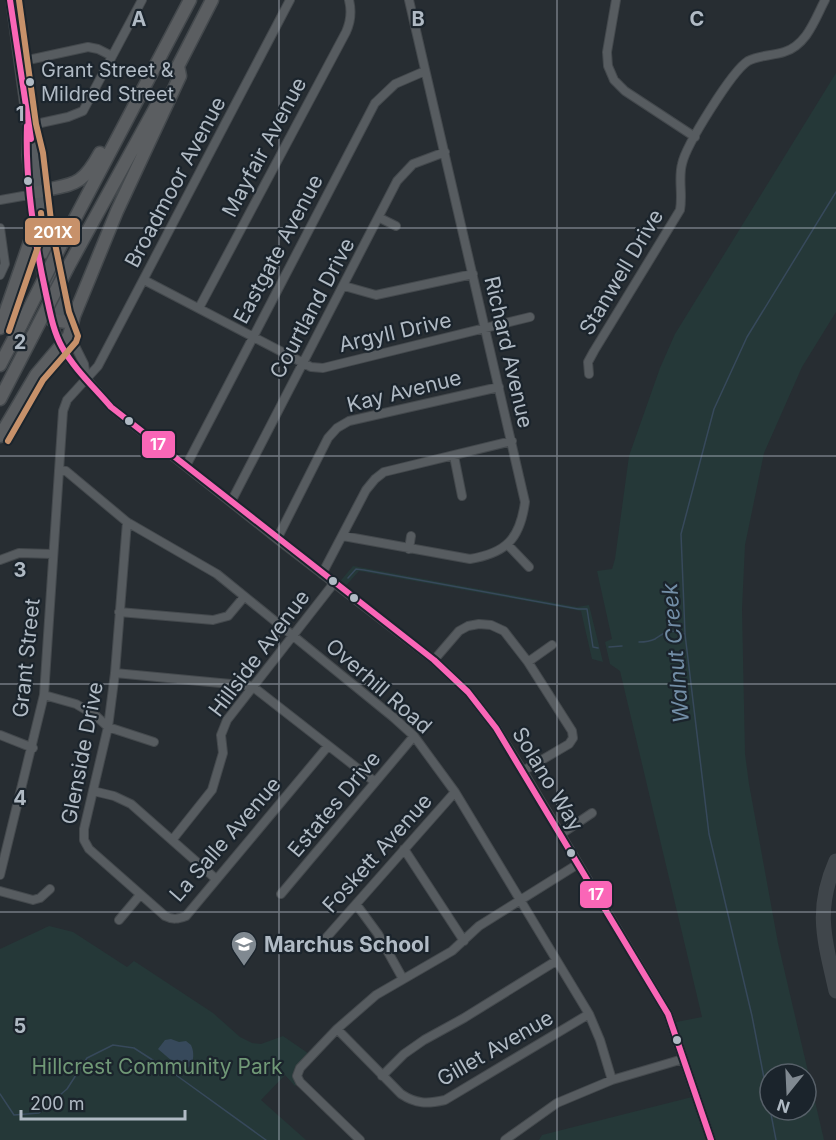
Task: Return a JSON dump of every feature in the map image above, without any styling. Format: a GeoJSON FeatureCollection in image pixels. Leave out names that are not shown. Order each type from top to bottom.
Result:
{"type":"FeatureCollection","features":[{"type":"Feature","properties":{"kind":"highway"},"geometry":{"type":"LineString","coordinates":[[0,399],[68,267],[212,0]]}},
{"type":"Feature","properties":{"kind":"highway"},"geometry":{"type":"LineString","coordinates":[[34,194],[70,186],[87,175],[177,15],[188,4]]}},
{"type":"Feature","properties":{"kind":"highway"},"geometry":{"type":"LineString","coordinates":[[0,365],[188,4]]}},
{"type":"Feature","properties":{"kind":"highway"},"geometry":{"type":"LineString","coordinates":[[0,436],[36,375],[65,340],[63,320],[180,76],[178,66]]}},
{"type":"Feature","properties":{"kind":"highway"},"geometry":{"type":"LineString","coordinates":[[0,328],[36,253],[34,231]]}},
{"type":"Feature","properties":{"kind":"street"},"geometry":{"type":"LineString","coordinates":[[11,0],[27,126],[34,154],[34,231]]}},
{"type":"Feature","properties":{"kind":"street"},"geometry":{"type":"LineString","coordinates":[[27,126],[68,117],[83,111],[142,0]]}},
{"type":"Feature","properties":{"kind":"street","name":"Broadmoor Avenue"},"geometry":{"type":"LineString","coordinates":[[86,377],[98,366],[290,0]]}},
{"type":"Feature","properties":{"kind":"street","name":"Mayfair Avenue"},"geometry":{"type":"LineString","coordinates":[[199,308],[351,22],[349,0]]}},
{"type":"Feature","properties":{"kind":"street","name":"Richard Avenue"},"geometry":{"type":"LineString","coordinates":[[409,0],[525,502],[522,522],[507,544]]}},
{"type":"Feature","properties":{"kind":"street"},"geometry":{"type":"LineString","coordinates":[[616,0],[607,52],[608,66],[614,80],[632,96],[695,136]]}},
{"type":"Feature","properties":{"kind":"street","name":"Stanwell Drive"},"geometry":{"type":"LineString","coordinates":[[589,374],[588,362],[680,210],[683,198],[682,164],[695,136],[738,69],[753,59],[783,52],[799,43],[810,30],[822,1]]}},
{"type":"Feature","properties":{"kind":"street"},"geometry":{"type":"LineString","coordinates":[[19,62],[88,47],[112,56]]}},
{"type":"Feature","properties":{"kind":"street","name":"Eastgate Avenue"},"geometry":{"type":"LineString","coordinates":[[186,466],[375,103],[395,84],[425,71]]}},
{"type":"Feature","properties":{"kind":"street","name":"Courtland Drive"},"geometry":{"type":"LineString","coordinates":[[231,502],[380,218],[397,181],[413,164],[445,152]]}},
{"type":"Feature","properties":{"kind":"street"},"geometry":{"type":"LineString","coordinates":[[0,200],[34,194]]}},
{"type":"Feature","properties":{"kind":"street"},"geometry":{"type":"LineString","coordinates":[[34,194],[36,253],[63,320],[65,340],[76,369],[86,377]]}},
{"type":"Feature","properties":{"kind":"street"},"geometry":{"type":"LineString","coordinates":[[380,218],[396,226]]}},
{"type":"Feature","properties":{"kind":"street"},"geometry":{"type":"LineString","coordinates":[[0,228],[5,264],[0,275]]}},
{"type":"Feature","properties":{"kind":"street"},"geometry":{"type":"LineString","coordinates":[[344,286],[376,296],[473,274]]}},
{"type":"Feature","properties":{"kind":"street","name":"Argyll Drive"},"geometry":{"type":"LineString","coordinates":[[144,280],[303,364],[323,368],[530,317]]}},
{"type":"Feature","properties":{"kind":"street"},"geometry":{"type":"LineString","coordinates":[[65,340],[84,364],[86,377]]}},
{"type":"Feature","properties":{"kind":"street","name":"Solano Way"},"geometry":{"type":"LineString","coordinates":[[86,377],[111,407],[434,660],[468,692],[496,728],[523,771],[668,1014],[711,1140]]}},
{"type":"Feature","properties":{"kind":"street","name":"Grant Street"},"geometry":{"type":"LineString","coordinates":[[0,875],[33,748],[44,695],[64,405],[86,377]]}},
{"type":"Feature","properties":{"kind":"street","name":"Kay Avenue"},"geometry":{"type":"LineString","coordinates":[[277,539],[328,438],[337,428],[349,421],[499,387]]}},
{"type":"Feature","properties":{"kind":"street"},"geometry":{"type":"LineString","coordinates":[[322,574],[366,490],[384,472],[512,441]]}},
{"type":"Feature","properties":{"kind":"street"},"geometry":{"type":"LineString","coordinates":[[454,456],[462,496]]}},
{"type":"Feature","properties":{"kind":"street","name":"Overhill Road"},"geometry":{"type":"LineString","coordinates":[[59,471],[66,471],[126,522],[217,574],[414,736],[455,792],[589,1014],[600,1040],[612,1080]]}},
{"type":"Feature","properties":{"kind":"street","name":"Glenside Drive"},"geometry":{"type":"LineString","coordinates":[[126,522],[115,674],[108,727],[84,829],[84,840],[89,849],[140,895]]}},
{"type":"Feature","properties":{"kind":"street"},"geometry":{"type":"LineString","coordinates":[[343,536],[470,559],[487,556],[507,544],[529,567]]}},
{"type":"Feature","properties":{"kind":"street"},"geometry":{"type":"LineString","coordinates":[[408,549],[411,536]]}},
{"type":"Feature","properties":{"kind":"street"},"geometry":{"type":"LineString","coordinates":[[0,560],[19,553],[52,554]]}},
{"type":"Feature","properties":{"kind":"street","name":"Hillside Avenue"},"geometry":{"type":"LineString","coordinates":[[172,839],[212,789],[223,753],[221,735],[227,720],[334,583]]}},
{"type":"Feature","properties":{"kind":"street"},"geometry":{"type":"LineString","coordinates":[[119,612],[213,620],[228,616],[244,597]]}},
{"type":"Feature","properties":{"kind":"street"},"geometry":{"type":"LineString","coordinates":[[434,660],[459,631],[479,624],[491,625],[504,631],[528,662],[572,731],[573,738],[569,744],[523,771]]}},
{"type":"Feature","properties":{"kind":"street"},"geometry":{"type":"LineString","coordinates":[[528,662],[552,645]]}},
{"type":"Feature","properties":{"kind":"street"},"geometry":{"type":"LineString","coordinates":[[115,674],[252,686],[375,782]]}},
{"type":"Feature","properties":{"kind":"street"},"geometry":{"type":"LineString","coordinates":[[44,695],[76,704],[95,715],[108,727],[154,742]]}},
{"type":"Feature","properties":{"kind":"street"},"geometry":{"type":"LineString","coordinates":[[0,735],[33,748]]}},
{"type":"Feature","properties":{"kind":"street","name":"Estates Drive"},"geometry":{"type":"LineString","coordinates":[[281,894],[414,736]]}},
{"type":"Feature","properties":{"kind":"street","name":"La Salle Avenue"},"geometry":{"type":"LineString","coordinates":[[140,895],[171,919],[186,916],[327,746]]}},
{"type":"Feature","properties":{"kind":"street"},"geometry":{"type":"LineString","coordinates":[[93,791],[114,796],[131,804],[216,879]]}},
{"type":"Feature","properties":{"kind":"street","name":"Foskett Avenue"},"geometry":{"type":"LineString","coordinates":[[326,938],[455,792]]}},
{"type":"Feature","properties":{"kind":"street"},"geometry":{"type":"LineString","coordinates":[[561,834],[592,813]]}},
{"type":"Feature","properties":{"kind":"street"},"geometry":{"type":"LineString","coordinates":[[404,849],[464,941]]}},
{"type":"Feature","properties":{"kind":"street"},"geometry":{"type":"LineString","coordinates":[[360,1140],[300,1082],[297,1076],[300,1068],[337,1029],[376,995],[452,951],[479,926],[578,864]]}},
{"type":"Feature","properties":{"kind":"street"},"geometry":{"type":"LineString","coordinates":[[0,891],[33,900],[40,898],[50,889]]}},
{"type":"Feature","properties":{"kind":"street"},"geometry":{"type":"LineString","coordinates":[[119,920],[140,895]]}},
{"type":"Feature","properties":{"kind":"street"},"geometry":{"type":"LineString","coordinates":[[356,904],[378,934],[403,979]]}},
{"type":"Feature","properties":{"kind":"street"},"geometry":{"type":"LineString","coordinates":[[382,1076],[404,1054],[424,1040],[556,961]]}},
{"type":"Feature","properties":{"kind":"street","name":"Gillet Avenue"},"geometry":{"type":"LineString","coordinates":[[337,1029],[401,1094],[412,1101],[428,1104],[445,1100],[589,1014]]}},
{"type":"Feature","properties":{"kind":"street"},"geometry":{"type":"LineString","coordinates":[[505,1140],[557,1103],[612,1080],[682,1059]]}},
{"type":"Feature","properties":{"kind":"green space"},"geometry":{"type":"Polygon","coordinates":[[[836,73],[836,312],[802,367],[764,453],[745,545],[742,609],[745,754],[749,784],[778,943],[806,1062],[758,1062],[758,1122],[818,1122],[818,1114],[824,1140],[539,1140],[542,1135],[696,1096],[671,1023],[702,1017],[620,671],[610,664],[605,642],[612,639],[597,571],[612,569],[629,456],[660,368],[675,334],[836,73]]]}},
{"type":"Feature","properties":{"kind":"green space"},"geometry":{"type":"Polygon","coordinates":[[[353,566],[577,607],[589,605],[603,662],[592,659],[581,611],[359,571],[342,590],[337,585],[353,566]]]}},
{"type":"Feature","properties":{"kind":"green space","name":"Hillcrest Community Park"},"geometry":{"type":"Polygon","coordinates":[[[49,926],[73,932],[127,967],[134,961],[213,1013],[240,1037],[252,1043],[261,1044],[283,1036],[312,1056],[300,1068],[300,1082],[295,1086],[285,1075],[261,1100],[306,1140],[0,1140],[0,949],[49,926]]]}},
{"type":"Feature","properties":{"kind":"water"},"geometry":{"type":"Polygon","coordinates":[[[171,1039],[179,1042],[186,1041],[191,1045],[193,1056],[188,1068],[179,1067],[158,1049],[165,1040],[171,1039]]]}},
{"type":"Feature","properties":{"kind":"waterway","name":"Walnut Creek"},"geometry":{"type":"LineString","coordinates":[[776,1140],[752,1016],[709,834],[685,634],[681,534],[714,409],[747,337],[836,192]]}},
{"type":"Feature","properties":{"kind":"waterway"},"geometry":{"type":"LineString","coordinates":[[348,578],[356,569],[364,570],[587,609],[593,647],[598,648]]}},
{"type":"Feature","properties":{"kind":"waterway"},"geometry":{"type":"LineString","coordinates":[[639,642],[653,640],[669,631],[685,634]]}},
{"type":"Feature","properties":{"kind":"waterway"},"geometry":{"type":"LineString","coordinates":[[609,647],[622,646]]}},
{"type":"Feature","properties":{"kind":"waterway"},"geometry":{"type":"LineString","coordinates":[[0,1094],[14,1115],[39,1113],[67,1089],[87,1058],[113,1045],[134,1048],[176,1075],[266,1140]]}},
{"type":"Feature","properties":{"kind":"taxiway"},"geometry":{"type":"LineString","coordinates":[[836,861],[829,879],[823,911],[825,941],[836,991]]}},
{"type":"Feature","properties":{"kind":"transit line","name":"17"},"geometry":{"type":"LineString","coordinates":[[10,0],[31,139]]}},
{"type":"Feature","properties":{"kind":"transit line","name":"201X"},"geometry":{"type":"LineString","coordinates":[[8,441],[43,380],[76,342],[78,336],[69,312],[52,229],[43,153],[36,124],[19,0]]}},
{"type":"Feature","properties":{"kind":"transit line","name":"17"},"geometry":{"type":"LineString","coordinates":[[27,126],[29,189],[38,252],[54,328],[67,355],[111,407],[434,660],[468,692],[496,728],[668,1014],[711,1140]]}},
{"type":"Feature","properties":{"kind":"transit line","name":"201X"},"geometry":{"type":"LineString","coordinates":[[9,331],[43,232],[41,213]]}},
{"type":"Feature","properties":{"kind":"place","name":"Grant Street & Mildred Street"},"geometry":{"type":"Point","coordinates":[30,82]}},
{"type":"Feature","properties":{"kind":"place","name":"Marchus School"},"geometry":{"type":"Point","coordinates":[244,967]}}]}
